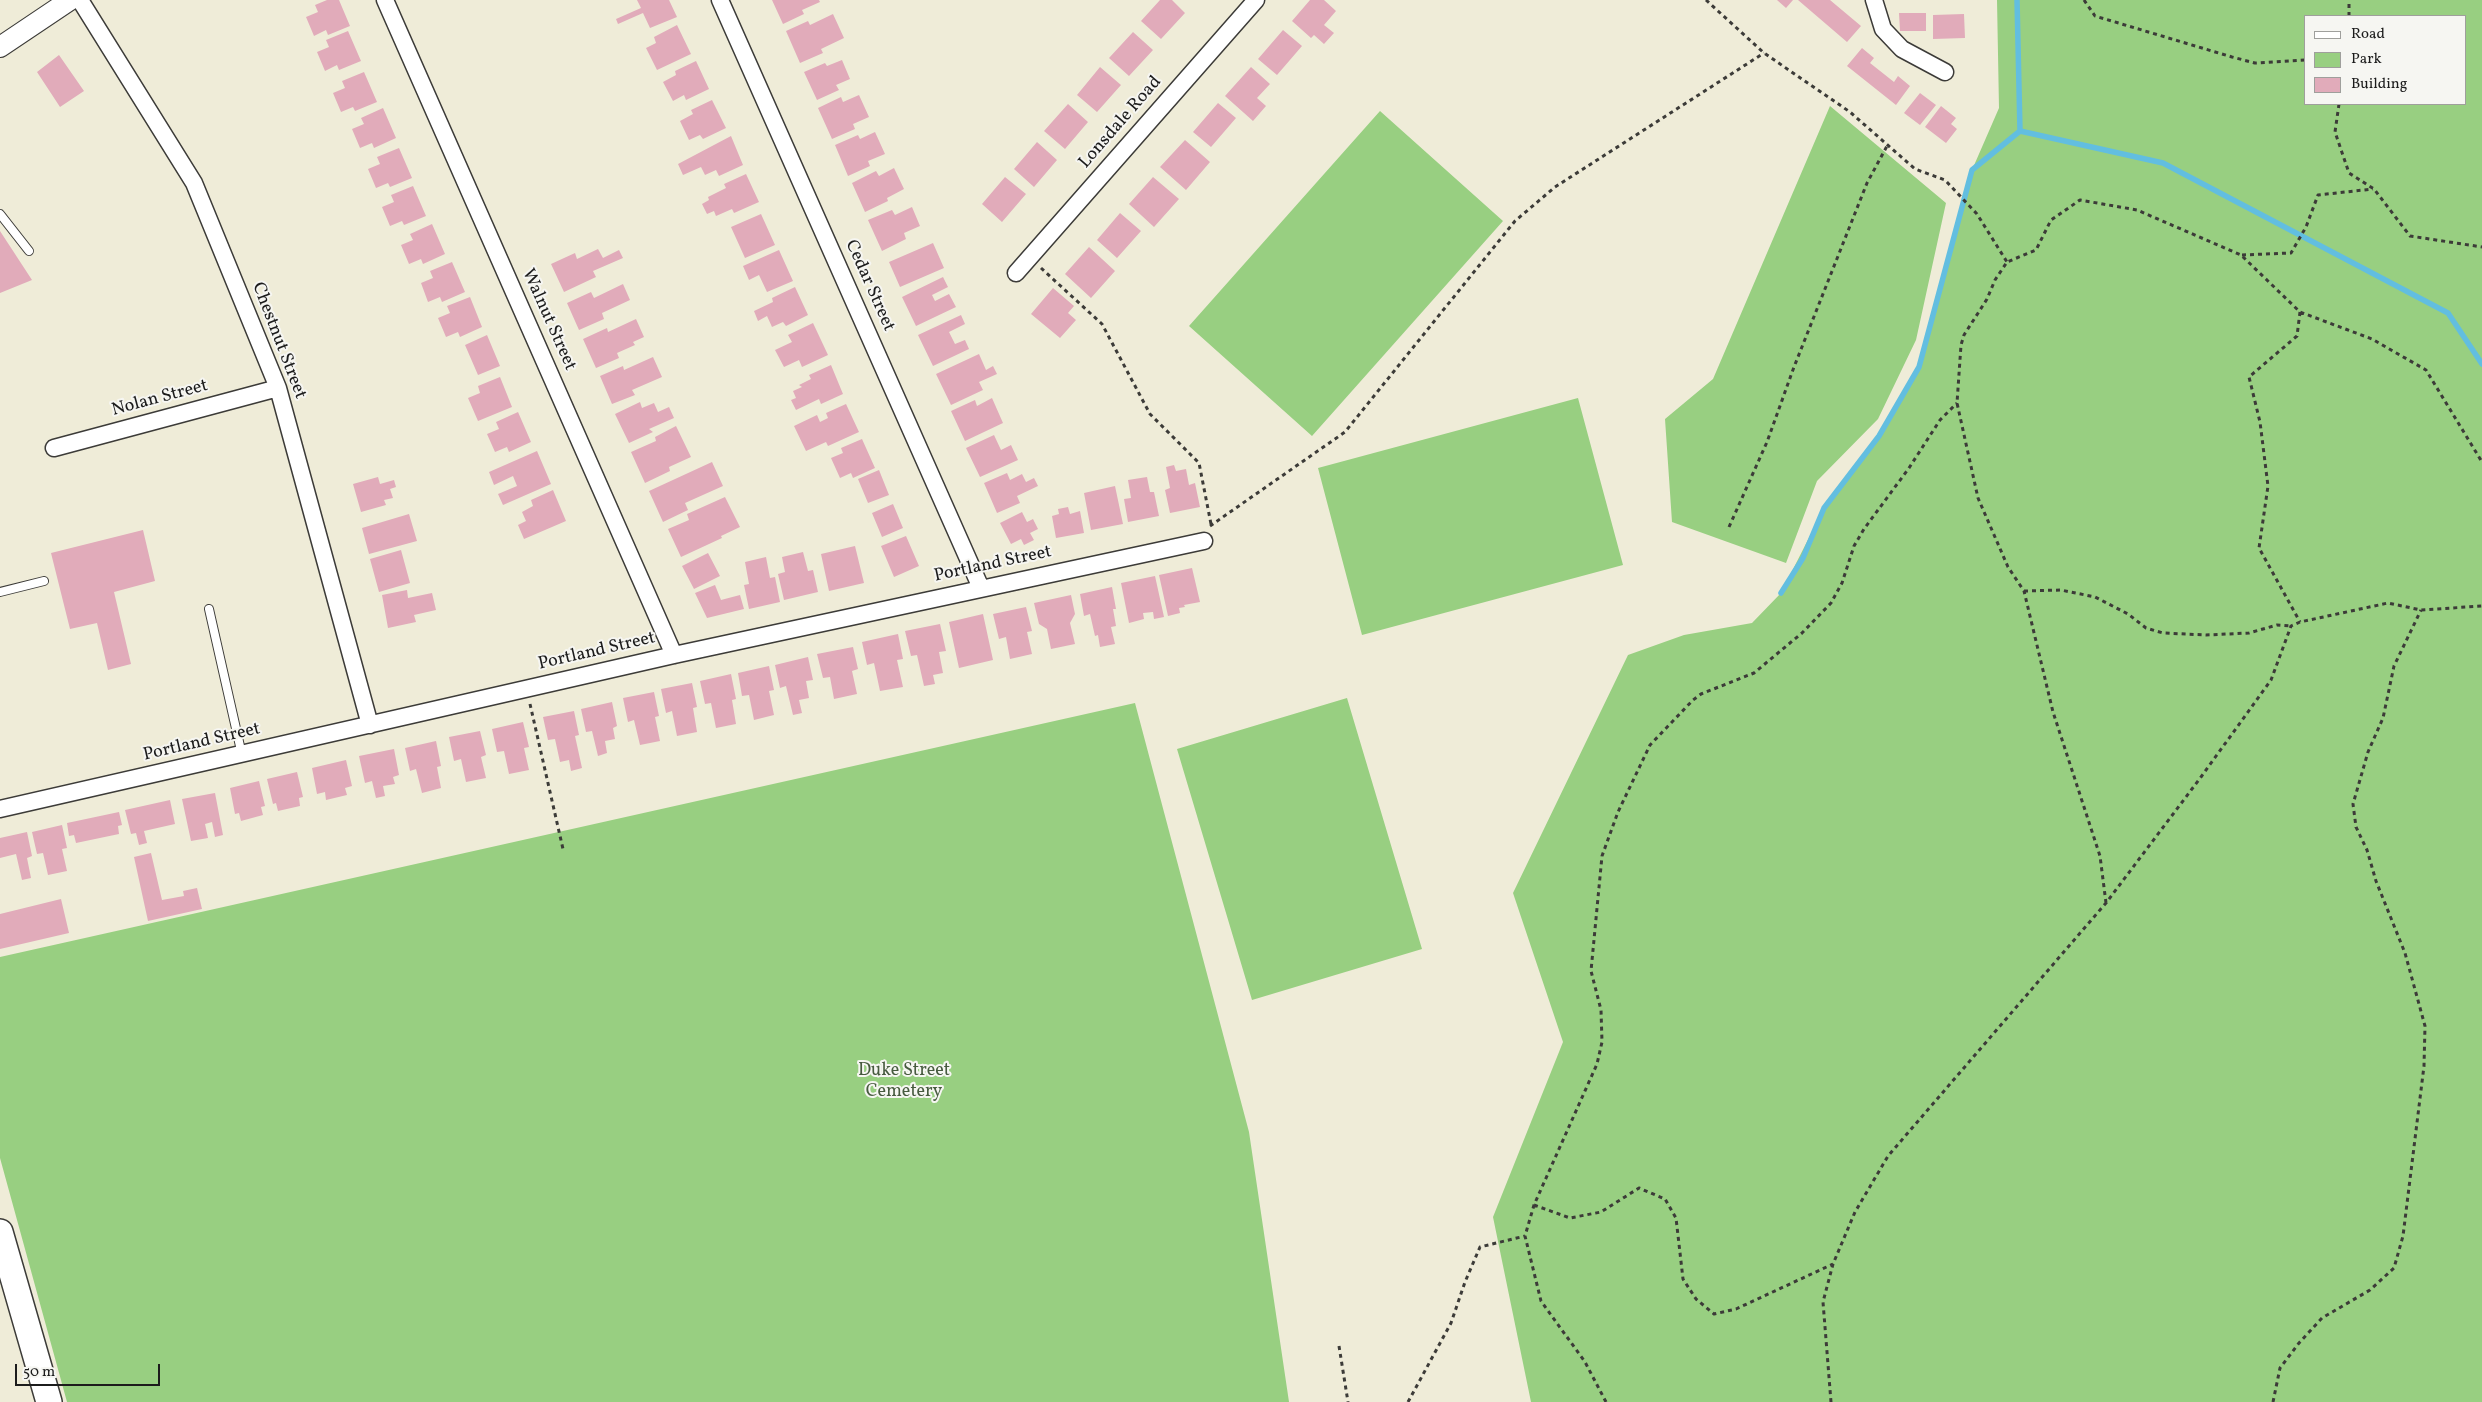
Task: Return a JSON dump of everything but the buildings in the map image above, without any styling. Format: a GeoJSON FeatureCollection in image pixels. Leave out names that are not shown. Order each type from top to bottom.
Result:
{"type":"FeatureCollection","features":[{"type":"Feature","properties":{"kind":"main road"},"geometry":{"type":"LineString","coordinates":[[0,1232],[5,1273],[49,1402]]}},
{"type":"Feature","properties":{"kind":"street"},"geometry":{"type":"LineString","coordinates":[[0,47],[70,0]]}},
{"type":"Feature","properties":{"kind":"street","name":"Chestnut Street"},"geometry":{"type":"LineString","coordinates":[[80,0],[194,183],[278,388],[370,725]]}},
{"type":"Feature","properties":{"kind":"street","name":"Walnut Street"},"geometry":{"type":"LineString","coordinates":[[385,0],[674,655]]}},
{"type":"Feature","properties":{"kind":"street","name":"Cedar Street"},"geometry":{"type":"LineString","coordinates":[[720,0],[981,588]]}},
{"type":"Feature","properties":{"kind":"street","name":"Lonsdale Road"},"geometry":{"type":"LineString","coordinates":[[1016,273],[1256,0]]}},
{"type":"Feature","properties":{"kind":"street"},"geometry":{"type":"LineString","coordinates":[[1874,0],[1883,29],[1902,49],[1945,72]]}},
{"type":"Feature","properties":{"kind":"street","name":"Nolan Street"},"geometry":{"type":"LineString","coordinates":[[54,448],[278,388]]}},
{"type":"Feature","properties":{"kind":"street","name":"Portland Street"},"geometry":{"type":"LineString","coordinates":[[0,809],[242,756],[674,655],[1204,540]]}},
{"type":"Feature","properties":{"kind":"lane"},"geometry":{"type":"LineString","coordinates":[[0,214],[29,251]]}},
{"type":"Feature","properties":{"kind":"lane"},"geometry":{"type":"LineString","coordinates":[[0,592],[44,581]]}},
{"type":"Feature","properties":{"kind":"lane"},"geometry":{"type":"LineString","coordinates":[[210,609],[242,756]]}},
{"type":"Feature","properties":{"kind":"path"},"geometry":{"type":"LineString","coordinates":[[1706,0],[1764,53],[1850,112],[1915,169],[1945,180],[1977,214],[2007,262]]}},
{"type":"Feature","properties":{"kind":"path"},"geometry":{"type":"LineString","coordinates":[[2084,0],[2094,16],[2232,57],[2255,63],[2304,60]]}},
{"type":"Feature","properties":{"kind":"path"},"geometry":{"type":"LineString","coordinates":[[2349,0],[2349,15]]}},
{"type":"Feature","properties":{"kind":"path"},"geometry":{"type":"LineString","coordinates":[[1029,257],[1102,324],[1150,414],[1199,462],[1211,524],[1345,432],[1515,221],[1548,192],[1764,53]]}},
{"type":"Feature","properties":{"kind":"path"},"geometry":{"type":"LineString","coordinates":[[2339,105],[2335,132],[2349,173],[2374,189],[2410,236],[2482,247]]}},
{"type":"Feature","properties":{"kind":"path"},"geometry":{"type":"LineString","coordinates":[[1729,526],[1767,442],[1794,367],[1864,191],[1887,146]]}},
{"type":"Feature","properties":{"kind":"path"},"geometry":{"type":"LineString","coordinates":[[2241,255],[2291,253],[2306,228],[2318,195],[2374,189]]}},
{"type":"Feature","properties":{"kind":"path"},"geometry":{"type":"LineString","coordinates":[[2106,903],[2100,856],[2053,712],[2024,591],[2008,567],[1978,498],[1957,403],[1960,345],[1964,335],[1987,299],[1995,280],[2007,262],[2036,250],[2051,220],[2080,200],[2137,210],[2241,255],[2300,312],[2372,339],[2426,370],[2482,462]]}},
{"type":"Feature","properties":{"kind":"path"},"geometry":{"type":"LineString","coordinates":[[2300,312],[2297,336],[2249,377],[2260,422],[2268,486],[2259,548],[2300,622]]}},
{"type":"Feature","properties":{"kind":"path"},"geometry":{"type":"LineString","coordinates":[[1606,1402],[1585,1362],[1542,1301],[1525,1236],[1534,1205],[1597,1064],[1603,1023],[1591,971],[1591,958],[1602,856],[1618,812],[1650,746],[1693,700],[1701,694],[1754,672],[1802,633],[1831,603],[1842,583],[1854,546],[1864,529],[1909,468],[1928,436],[1957,403]]}},
{"type":"Feature","properties":{"kind":"path"},"geometry":{"type":"LineString","coordinates":[[2024,591],[2061,590],[2095,597],[2128,614],[2146,628],[2163,633],[2206,635],[2249,633],[2277,625],[2291,626],[2300,622],[2388,603],[2421,610],[2482,606]]}},
{"type":"Feature","properties":{"kind":"path"},"geometry":{"type":"LineString","coordinates":[[2273,1402],[2280,1368],[2299,1343],[2322,1318],[2370,1290],[2394,1268],[2403,1236],[2424,1066],[2425,1026],[2404,953],[2376,881],[2367,850],[2356,827],[2353,804],[2368,752],[2384,718],[2394,666],[2421,610]]}},
{"type":"Feature","properties":{"kind":"path"},"geometry":{"type":"LineString","coordinates":[[1831,1402],[1823,1302],[1833,1264],[1854,1212],[1888,1156],[2106,903],[2270,680],[2291,626]]}},
{"type":"Feature","properties":{"kind":"path"},"geometry":{"type":"LineString","coordinates":[[526,689],[563,849]]}},
{"type":"Feature","properties":{"kind":"path"},"geometry":{"type":"LineString","coordinates":[[1534,1205],[1570,1218],[1601,1212],[1639,1188],[1665,1199],[1676,1218],[1683,1278],[1696,1299],[1714,1314],[1736,1309],[1833,1264]]}},
{"type":"Feature","properties":{"kind":"path"},"geometry":{"type":"LineString","coordinates":[[1408,1402],[1451,1323],[1465,1282],[1480,1247],[1525,1236]]}},
{"type":"Feature","properties":{"kind":"path"},"geometry":{"type":"LineString","coordinates":[[1338,1346],[1348,1402]]}},
{"type":"Feature","properties":{"kind":"green space"},"geometry":{"type":"Polygon","coordinates":[[[1997,0],[2482,0],[2482,1402],[1531,1402],[1493,1217],[1563,1042],[1513,893],[1628,655],[1684,635],[1752,623],[1781,593],[1824,508],[1879,436],[1919,367],[1972,170],[1999,108],[1997,0]]]}},
{"type":"Feature","properties":{"kind":"green space"},"geometry":{"type":"Polygon","coordinates":[[[1830,106],[1946,203],[1916,340],[1878,419],[1817,481],[1786,563],[1672,522],[1665,419],[1713,379],[1830,106]]]}},
{"type":"Feature","properties":{"kind":"green space"},"geometry":{"type":"Polygon","coordinates":[[[1380,111],[1503,221],[1312,436],[1189,326],[1380,111]]]}},
{"type":"Feature","properties":{"kind":"green space"},"geometry":{"type":"Polygon","coordinates":[[[1578,398],[1623,565],[1362,635],[1318,468],[1578,398]]]}},
{"type":"Feature","properties":{"kind":"green space"},"geometry":{"type":"Polygon","coordinates":[[[1347,698],[1422,949],[1252,1000],[1177,749],[1347,698]]]}},
{"type":"Feature","properties":{"kind":"green space","name":"Duke Street Cemetery"},"geometry":{"type":"Polygon","coordinates":[[[1135,703],[1249,1132],[1289,1402],[67,1402],[0,1158],[0,957],[1135,703]]]}},
{"type":"Feature","properties":{"kind":"waterway"},"geometry":{"type":"LineString","coordinates":[[2017,0],[2020,131]]}},
{"type":"Feature","properties":{"kind":"waterway"},"geometry":{"type":"LineString","coordinates":[[2020,131],[2163,163],[2448,313],[2482,364]]}},
{"type":"Feature","properties":{"kind":"waterway"},"geometry":{"type":"LineString","coordinates":[[1781,593],[1803,558],[1824,508],[1879,436],[1919,367],[1972,170],[2020,131]]}}]}
